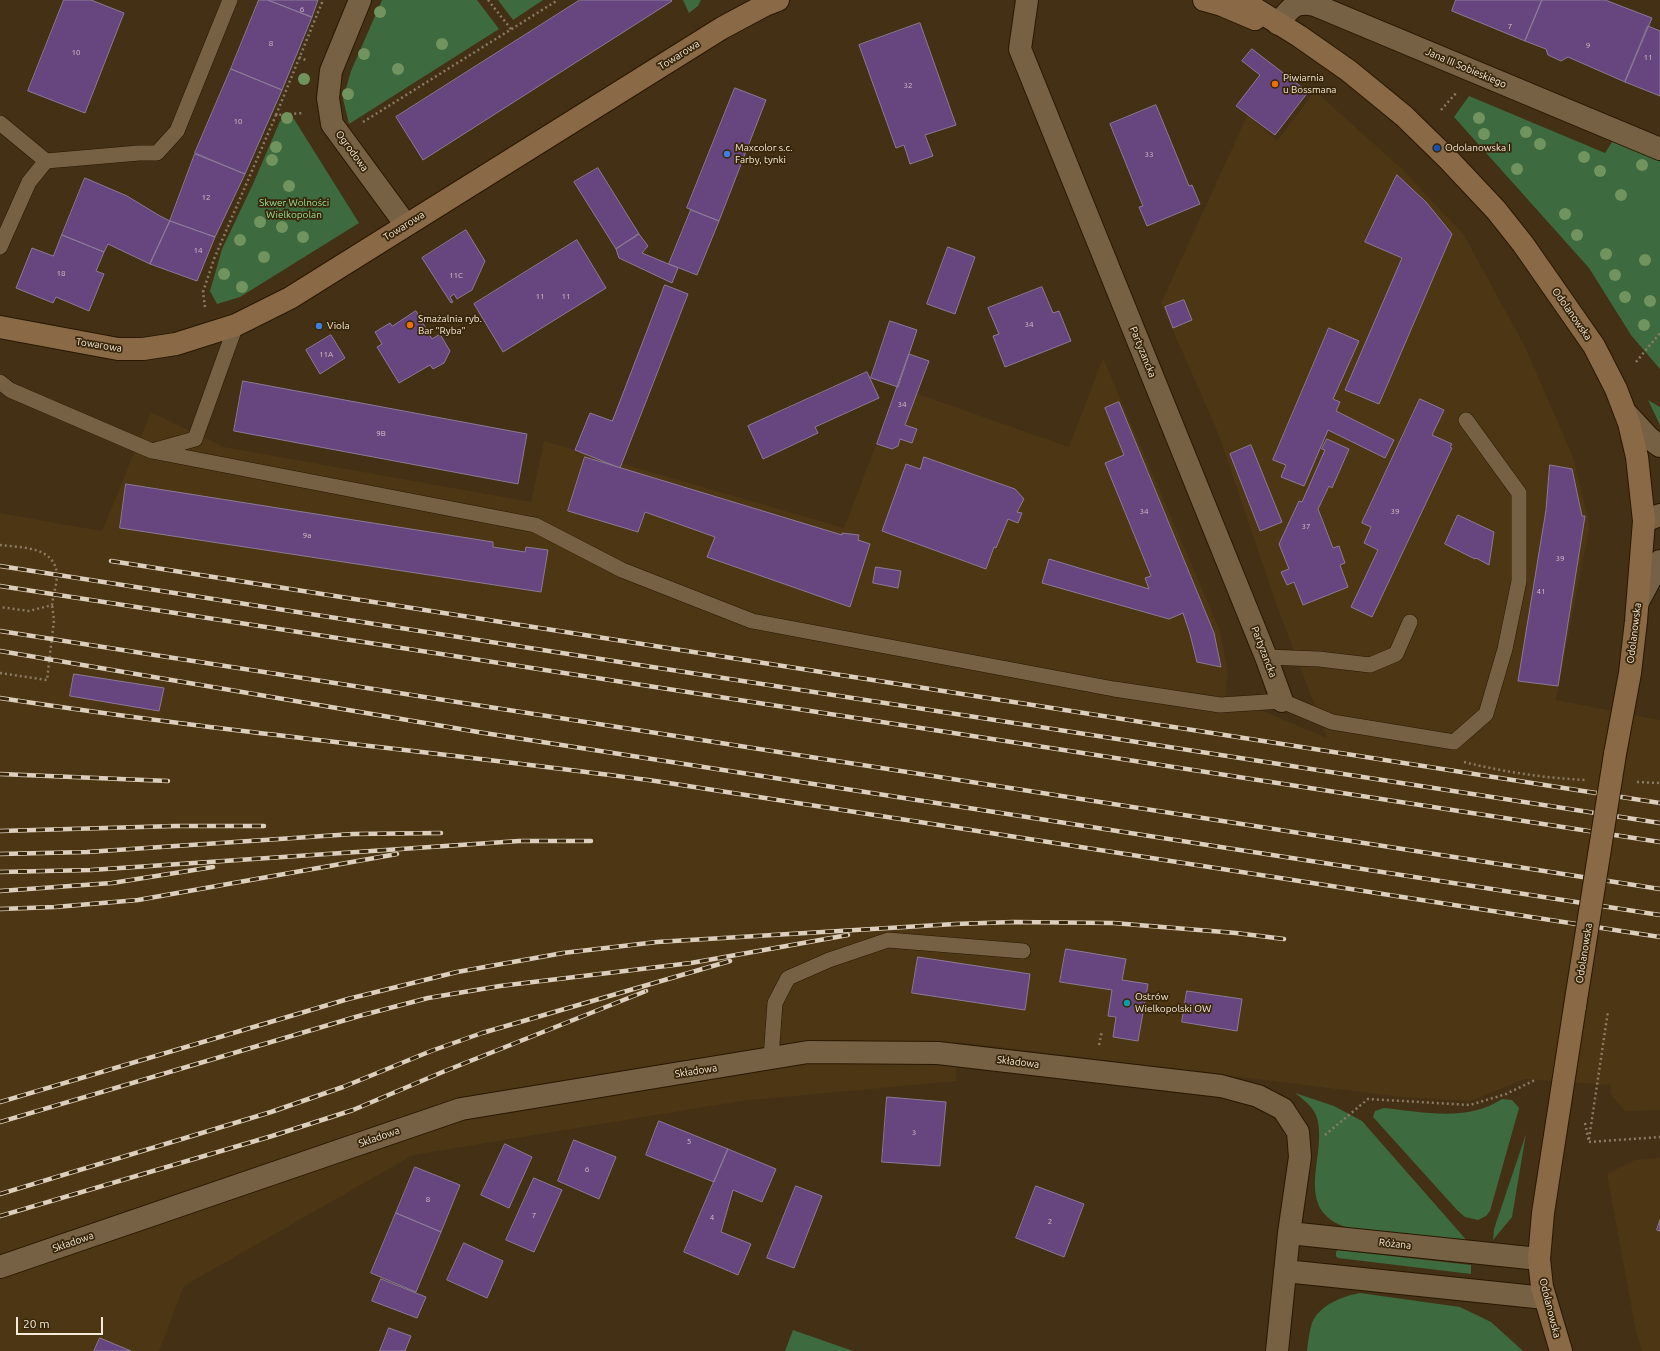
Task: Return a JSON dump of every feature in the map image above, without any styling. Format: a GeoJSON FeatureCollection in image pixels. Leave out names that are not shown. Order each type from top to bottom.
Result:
{"type":"FeatureCollection","features":[{"type":"Feature","properties":{"kind":"main road","name":"Towarowa"},"geometry":{"type":"LineString","coordinates":[[0,327],[118,349],[143,349],[176,344],[236,326],[290,298],[722,28],[764,5],[778,0]]}},
{"type":"Feature","properties":{"kind":"main road","name":"Odolanowska"},"geometry":{"type":"LineString","coordinates":[[1204,0],[1222,5],[1299,36]]}},
{"type":"Feature","properties":{"kind":"main road","name":"Odolanowska"},"geometry":{"type":"LineString","coordinates":[[1241,0],[1299,36],[1349,72],[1404,116],[1496,210],[1523,244],[1594,346],[1616,389],[1629,424],[1652,518],[1638,602],[1630,673],[1615,754],[1543,1213],[1539,1259],[1545,1298],[1561,1351]]}},
{"type":"Feature","properties":{"kind":"street","name":"Ogrodowa"},"geometry":{"type":"LineString","coordinates":[[360,0],[331,71],[328,98],[332,124],[406,225]]}},
{"type":"Feature","properties":{"kind":"street","name":"Partyzancka"},"geometry":{"type":"LineString","coordinates":[[1027,0],[1020,49],[1266,657],[1282,701]]}},
{"type":"Feature","properties":{"kind":"street","name":"Jana III Sobieskiego"},"geometry":{"type":"LineString","coordinates":[[1278,24],[1290,8],[1298,3],[1306,2],[1660,149]]}},
{"type":"Feature","properties":{"kind":"street"},"geometry":{"type":"LineString","coordinates":[[1625,412],[1649,438],[1660,446]]}},
{"type":"Feature","properties":{"kind":"street"},"geometry":{"type":"LineString","coordinates":[[1638,602],[1660,561]]}},
{"type":"Feature","properties":{"kind":"street","name":"Składowa"},"geometry":{"type":"LineString","coordinates":[[0,1267],[461,1109],[808,1052],[938,1053],[1221,1086],[1258,1096],[1283,1109],[1298,1132],[1300,1157],[1289,1233]]}},
{"type":"Feature","properties":{"kind":"street"},"geometry":{"type":"LineString","coordinates":[[1277,1351],[1289,1233]]}},
{"type":"Feature","properties":{"kind":"street","name":"Różana"},"geometry":{"type":"LineString","coordinates":[[1289,1233],[1539,1259]]}},
{"type":"Feature","properties":{"kind":"street"},"geometry":{"type":"LineString","coordinates":[[1285,1271],[1545,1298]]}},
{"type":"Feature","properties":{"kind":"lane"},"geometry":{"type":"LineString","coordinates":[[0,123],[46,161],[157,153],[177,131],[230,0]]}},
{"type":"Feature","properties":{"kind":"lane"},"geometry":{"type":"LineString","coordinates":[[0,247],[29,182],[46,161]]}},
{"type":"Feature","properties":{"kind":"lane"},"geometry":{"type":"LineString","coordinates":[[152,451],[195,439],[236,326]]}},
{"type":"Feature","properties":{"kind":"lane"},"geometry":{"type":"LineString","coordinates":[[0,382],[10,390],[152,451],[535,525],[622,570],[752,621],[1137,692],[1220,705],[1282,701],[1332,722],[1454,742],[1486,714],[1505,649],[1518,581],[1519,493],[1466,420]]}},
{"type":"Feature","properties":{"kind":"lane"},"geometry":{"type":"LineString","coordinates":[[1266,657],[1319,659],[1370,665],[1396,654],[1410,622]]}},
{"type":"Feature","properties":{"kind":"lane"},"geometry":{"type":"LineString","coordinates":[[771,1058],[775,1003],[788,978],[822,963],[888,940],[1023,951]]}},
{"type":"Feature","properties":{"kind":"path"},"geometry":{"type":"LineString","coordinates":[[205,312],[203,292],[214,259],[276,115],[323,0]]}},
{"type":"Feature","properties":{"kind":"path"},"geometry":{"type":"LineString","coordinates":[[488,0],[511,29]]}},
{"type":"Feature","properties":{"kind":"path"},"geometry":{"type":"LineString","coordinates":[[340,136],[558,0]]}},
{"type":"Feature","properties":{"kind":"path"},"geometry":{"type":"LineString","coordinates":[[276,115],[330,110]]}},
{"type":"Feature","properties":{"kind":"path"},"geometry":{"type":"LineString","coordinates":[[1636,362],[1660,333]]}},
{"type":"Feature","properties":{"kind":"path"},"geometry":{"type":"LineString","coordinates":[[0,545],[41,550],[52,559],[57,574],[52,605],[54,620],[46,680],[0,673]]}},
{"type":"Feature","properties":{"kind":"path"},"geometry":{"type":"LineString","coordinates":[[0,607],[29,611],[52,605]]}},
{"type":"Feature","properties":{"kind":"path"},"geometry":{"type":"LineString","coordinates":[[1608,1010],[1589,1142],[1660,1138]]}},
{"type":"Feature","properties":{"kind":"path"},"geometry":{"type":"LineString","coordinates":[[1300,1157],[1368,1099],[1470,1105],[1506,1094],[1535,1080]]}},
{"type":"Feature","properties":{"kind":"shaded area"},"geometry":{"type":"Polygon","coordinates":[[[1315,91],[1401,168],[1464,235],[1525,347],[1573,457],[1590,524],[1556,700],[1660,720],[1660,1110],[1624,1111],[1610,1093],[1611,1085],[1525,1079],[1470,1101],[1401,1097],[958,1042],[956,1081],[741,1101],[413,1155],[184,1286],[159,1351],[0,1351],[0,513],[102,531],[151,412],[224,447],[531,502],[544,441],[844,528],[898,387],[1069,447],[1103,358],[1220,631],[1228,673],[1225,695],[1327,738],[1277,606],[1218,433],[1161,303],[1248,114],[1277,141],[1315,91]]]}},
{"type":"Feature","properties":{"kind":"shaded area"},"geometry":{"type":"Polygon","coordinates":[[[1660,1158],[1660,1351],[1642,1351],[1636,1332],[1607,1174],[1635,1160],[1660,1158]]]}},
{"type":"Feature","properties":{"kind":"green space"},"geometry":{"type":"Polygon","coordinates":[[[382,0],[477,0],[499,29],[349,124],[343,99],[351,71],[382,0]]]}},
{"type":"Feature","properties":{"kind":"green space"},"geometry":{"type":"Polygon","coordinates":[[[498,0],[543,0],[513,20],[498,0]]]}},
{"type":"Feature","properties":{"kind":"green space"},"geometry":{"type":"Polygon","coordinates":[[[683,0],[701,0],[698,6],[689,13],[683,0]]]}},
{"type":"Feature","properties":{"kind":"green space"},"geometry":{"type":"Polygon","coordinates":[[[1469,96],[1605,153],[1614,139],[1660,159],[1660,369],[1631,335],[1589,268],[1454,117],[1469,96]]]}},
{"type":"Feature","properties":{"kind":"green space","name":"Skwer Wolności Wielkopolan"},"geometry":{"type":"Polygon","coordinates":[[[294,119],[359,223],[240,297],[217,304],[210,291],[222,249],[253,184],[280,121],[294,119]]]}},
{"type":"Feature","properties":{"kind":"green space"},"geometry":{"type":"Polygon","coordinates":[[[1648,400],[1660,407],[1660,425],[1648,400]]]}},
{"type":"Feature","properties":{"kind":"green space"},"geometry":{"type":"Polygon","coordinates":[[[1295,1093],[1334,1106],[1362,1121],[1469,1243],[1357,1230],[1348,1228],[1330,1219],[1320,1208],[1316,1194],[1315,1179],[1319,1146],[1319,1130],[1316,1115],[1310,1106],[1295,1093]]]}},
{"type":"Feature","properties":{"kind":"green space"},"geometry":{"type":"Polygon","coordinates":[[[1502,1099],[1512,1100],[1519,1108],[1490,1211],[1486,1216],[1478,1220],[1465,1217],[1457,1210],[1373,1117],[1375,1111],[1384,1108],[1445,1114],[1475,1111],[1502,1099]]]}},
{"type":"Feature","properties":{"kind":"green space"},"geometry":{"type":"Polygon","coordinates":[[[1526,1134],[1512,1217],[1493,1240],[1494,1229],[1526,1134]]]}},
{"type":"Feature","properties":{"kind":"green space"},"geometry":{"type":"Polygon","coordinates":[[[1338,1250],[1471,1265],[1471,1274],[1338,1258],[1336,1256],[1336,1252],[1338,1250]]]}},
{"type":"Feature","properties":{"kind":"green space"},"geometry":{"type":"Polygon","coordinates":[[[1360,1293],[1460,1307],[1491,1322],[1523,1351],[1307,1351],[1312,1323],[1320,1311],[1332,1302],[1346,1296],[1360,1293]]]}},
{"type":"Feature","properties":{"kind":"green space"},"geometry":{"type":"Polygon","coordinates":[[[793,1330],[853,1351],[785,1351],[793,1330]]]}},
{"type":"Feature","properties":{"kind":"building"},"geometry":{"type":"Polygon","coordinates":[[[64,0],[91,0],[124,13],[85,113],[28,91],[64,0]]]}},
{"type":"Feature","properties":{"kind":"building"},"geometry":{"type":"Polygon","coordinates":[[[259,0],[268,0],[312,17],[282,90],[231,69],[259,0]]]}},
{"type":"Feature","properties":{"kind":"building"},"geometry":{"type":"Polygon","coordinates":[[[268,0],[318,0],[312,17],[268,0]]]}},
{"type":"Feature","properties":{"kind":"building"},"geometry":{"type":"Polygon","coordinates":[[[580,0],[672,1],[423,160],[396,117],[580,0]]]}},
{"type":"Feature","properties":{"kind":"building"},"geometry":{"type":"Polygon","coordinates":[[[1456,0],[1542,0],[1525,41],[1452,11],[1456,0]]]}},
{"type":"Feature","properties":{"kind":"building"},"geometry":{"type":"Polygon","coordinates":[[[1542,0],[1605,0],[1652,18],[1625,82],[1568,57],[1561,61],[1548,55],[1546,49],[1525,41],[1542,0]]]}},
{"type":"Feature","properties":{"kind":"building"},"geometry":{"type":"Polygon","coordinates":[[[920,23],[956,125],[925,135],[933,156],[910,164],[904,145],[896,148],[859,45],[920,23]]]}},
{"type":"Feature","properties":{"kind":"building"},"geometry":{"type":"Polygon","coordinates":[[[1648,26],[1660,31],[1660,96],[1625,82],[1648,26]]]}},
{"type":"Feature","properties":{"kind":"building","name":"Piwiarnia u Bossmana"},"geometry":{"type":"Polygon","coordinates":[[[1252,49],[1308,92],[1275,135],[1236,106],[1260,75],[1242,61],[1252,49]]]}},
{"type":"Feature","properties":{"kind":"building"},"geometry":{"type":"Polygon","coordinates":[[[231,69],[282,90],[245,174],[195,153],[231,69]]]}},
{"type":"Feature","properties":{"kind":"building","name":"Maxcolor s.c. Farby, tynki"},"geometry":{"type":"Polygon","coordinates":[[[735,88],[766,100],[719,221],[687,208],[735,88]]]}},
{"type":"Feature","properties":{"kind":"building"},"geometry":{"type":"Polygon","coordinates":[[[1156,105],[1189,186],[1192,185],[1200,204],[1147,226],[1139,207],[1143,206],[1110,124],[1156,105]]]}},
{"type":"Feature","properties":{"kind":"building"},"geometry":{"type":"Polygon","coordinates":[[[195,154],[245,174],[215,237],[170,221],[195,154]]]}},
{"type":"Feature","properties":{"kind":"building"},"geometry":{"type":"Polygon","coordinates":[[[598,168],[639,234],[616,249],[574,182],[598,168]]]}},
{"type":"Feature","properties":{"kind":"building"},"geometry":{"type":"Polygon","coordinates":[[[1397,175],[1426,202],[1452,234],[1379,404],[1345,390],[1402,258],[1365,242],[1397,175]]]}},
{"type":"Feature","properties":{"kind":"building"},"geometry":{"type":"Polygon","coordinates":[[[85,178],[127,196],[170,221],[150,264],[108,244],[104,252],[62,235],[85,178]]]}},
{"type":"Feature","properties":{"kind":"building"},"geometry":{"type":"Polygon","coordinates":[[[691,210],[719,221],[697,275],[669,264],[691,210]]]}},
{"type":"Feature","properties":{"kind":"building"},"geometry":{"type":"Polygon","coordinates":[[[170,221],[215,237],[197,281],[150,264],[170,221]]]}},
{"type":"Feature","properties":{"kind":"building"},"geometry":{"type":"Polygon","coordinates":[[[466,230],[485,261],[472,290],[457,299],[454,294],[450,297],[453,302],[451,303],[422,258],[466,230]]]}},
{"type":"Feature","properties":{"kind":"building"},"geometry":{"type":"Polygon","coordinates":[[[639,234],[648,246],[642,253],[678,268],[672,283],[619,258],[616,249],[639,234]]]}},
{"type":"Feature","properties":{"kind":"building"},"geometry":{"type":"Polygon","coordinates":[[[62,235],[104,252],[96,271],[104,274],[89,311],[56,297],[53,303],[16,288],[32,248],[53,256],[62,235]]]}},
{"type":"Feature","properties":{"kind":"building"},"geometry":{"type":"Polygon","coordinates":[[[577,240],[606,288],[503,352],[474,304],[577,240]]]}},
{"type":"Feature","properties":{"kind":"building"},"geometry":{"type":"Polygon","coordinates":[[[948,247],[975,257],[955,314],[927,304],[948,247]]]}},
{"type":"Feature","properties":{"kind":"building"},"geometry":{"type":"Polygon","coordinates":[[[665,285],[688,294],[620,468],[575,450],[590,413],[612,421],[665,285]]]}},
{"type":"Feature","properties":{"kind":"building"},"geometry":{"type":"Polygon","coordinates":[[[1042,287],[1053,313],[1059,311],[1071,341],[1005,367],[993,336],[999,334],[988,308],[1042,287]]]}},
{"type":"Feature","properties":{"kind":"building"},"geometry":{"type":"Polygon","coordinates":[[[1184,300],[1192,320],[1173,328],[1165,307],[1184,300]]]}},
{"type":"Feature","properties":{"kind":"building"},"geometry":{"type":"Polygon","coordinates":[[[416,311],[432,339],[440,334],[450,351],[444,363],[433,369],[430,365],[399,383],[377,347],[382,344],[375,332],[390,323],[392,326],[416,311]]]}},
{"type":"Feature","properties":{"kind":"building"},"geometry":{"type":"Polygon","coordinates":[[[890,321],[917,330],[898,387],[871,378],[890,321]]]}},
{"type":"Feature","properties":{"kind":"building"},"geometry":{"type":"Polygon","coordinates":[[[1329,328],[1359,341],[1333,399],[1340,402],[1336,411],[1394,440],[1385,458],[1328,430],[1304,486],[1281,477],[1286,465],[1273,460],[1329,328]]]}},
{"type":"Feature","properties":{"kind":"building"},"geometry":{"type":"Polygon","coordinates":[[[331,335],[345,358],[320,374],[306,350],[331,335]]]}},
{"type":"Feature","properties":{"kind":"building"},"geometry":{"type":"Polygon","coordinates":[[[909,354],[929,361],[905,425],[917,429],[912,443],[900,439],[898,446],[892,449],[877,444],[909,354]]]}},
{"type":"Feature","properties":{"kind":"building"},"geometry":{"type":"Polygon","coordinates":[[[867,372],[879,398],[815,427],[818,433],[763,459],[748,426],[867,372]]]}},
{"type":"Feature","properties":{"kind":"building"},"geometry":{"type":"Polygon","coordinates":[[[243,381],[527,434],[518,484],[234,431],[243,381]]]}},
{"type":"Feature","properties":{"kind":"building"},"geometry":{"type":"Polygon","coordinates":[[[1420,399],[1444,410],[1432,435],[1452,444],[1450,447],[1452,448],[1372,617],[1351,607],[1378,550],[1364,543],[1371,527],[1362,523],[1420,399]]]}},
{"type":"Feature","properties":{"kind":"building"},"geometry":{"type":"Polygon","coordinates":[[[1119,402],[1214,633],[1221,667],[1197,662],[1183,613],[1169,619],[1042,583],[1049,559],[1149,589],[1145,578],[1151,576],[1105,463],[1124,455],[1105,408],[1119,402]]]}},
{"type":"Feature","properties":{"kind":"building"},"geometry":{"type":"Polygon","coordinates":[[[1327,439],[1349,449],[1332,488],[1329,486],[1318,509],[1333,548],[1339,546],[1345,563],[1340,565],[1348,587],[1303,605],[1294,582],[1287,585],[1281,572],[1289,569],[1279,544],[1299,501],[1302,502],[1325,450],[1322,449],[1327,439]]]}},
{"type":"Feature","properties":{"kind":"building"},"geometry":{"type":"Polygon","coordinates":[[[1251,445],[1282,522],[1260,531],[1230,454],[1251,445]]]}},
{"type":"Feature","properties":{"kind":"building"},"geometry":{"type":"Polygon","coordinates":[[[585,457],[842,535],[842,533],[859,535],[858,540],[870,544],[850,607],[707,557],[715,537],[645,512],[638,532],[568,511],[585,457]]]}},
{"type":"Feature","properties":{"kind":"building"},"geometry":{"type":"Polygon","coordinates":[[[924,457],[1015,489],[1024,499],[1017,512],[1022,513],[1018,523],[1008,519],[996,548],[994,547],[986,569],[882,531],[906,464],[920,469],[924,457]]]}},
{"type":"Feature","properties":{"kind":"building"},"geometry":{"type":"Polygon","coordinates":[[[1550,465],[1572,469],[1582,516],[1585,516],[1558,686],[1518,681],[1546,510],[1550,465]]]}},
{"type":"Feature","properties":{"kind":"building"},"geometry":{"type":"Polygon","coordinates":[[[126,484],[493,542],[493,547],[525,552],[526,547],[548,550],[541,592],[120,528],[126,484]]]}},
{"type":"Feature","properties":{"kind":"building"},"geometry":{"type":"Polygon","coordinates":[[[1458,515],[1494,532],[1489,565],[1445,544],[1458,515]]]}},
{"type":"Feature","properties":{"kind":"building"},"geometry":{"type":"Polygon","coordinates":[[[876,567],[901,571],[898,588],[873,583],[876,567]]]}},
{"type":"Feature","properties":{"kind":"building"},"geometry":{"type":"Polygon","coordinates":[[[74,674],[164,688],[159,711],[70,696],[74,674]]]}},
{"type":"Feature","properties":{"kind":"building","name":"Ostrów Wielkopolski OW"},"geometry":{"type":"Polygon","coordinates":[[[1066,949],[1126,959],[1122,980],[1148,984],[1138,1041],[1113,1037],[1116,1017],[1108,1016],[1112,990],[1060,982],[1066,949]]]}},
{"type":"Feature","properties":{"kind":"building"},"geometry":{"type":"Polygon","coordinates":[[[918,957],[1030,974],[1025,1010],[912,993],[918,957]]]}},
{"type":"Feature","properties":{"kind":"building"},"geometry":{"type":"Polygon","coordinates":[[[1187,991],[1242,999],[1237,1031],[1182,1022],[1187,991]]]}},
{"type":"Feature","properties":{"kind":"building"},"geometry":{"type":"Polygon","coordinates":[[[887,1097],[946,1102],[940,1166],[882,1162],[887,1097]]]}},
{"type":"Feature","properties":{"kind":"building"},"geometry":{"type":"Polygon","coordinates":[[[659,1121],[728,1149],[714,1182],[646,1155],[659,1121]]]}},
{"type":"Feature","properties":{"kind":"building"},"geometry":{"type":"Polygon","coordinates":[[[574,1140],[616,1157],[599,1199],[558,1181],[574,1140]]]}},
{"type":"Feature","properties":{"kind":"building"},"geometry":{"type":"Polygon","coordinates":[[[505,1144],[532,1157],[509,1208],[481,1195],[505,1144]]]}},
{"type":"Feature","properties":{"kind":"building"},"geometry":{"type":"Polygon","coordinates":[[[728,1149],[776,1169],[762,1202],[733,1190],[721,1232],[751,1244],[738,1275],[684,1252],[728,1149]]]}},
{"type":"Feature","properties":{"kind":"building"},"geometry":{"type":"Polygon","coordinates":[[[415,1167],[460,1185],[441,1232],[396,1213],[415,1167]]]}},
{"type":"Feature","properties":{"kind":"building"},"geometry":{"type":"Polygon","coordinates":[[[534,1178],[562,1190],[534,1252],[506,1240],[534,1178]]]}},
{"type":"Feature","properties":{"kind":"building"},"geometry":{"type":"Polygon","coordinates":[[[796,1186],[822,1196],[794,1268],[767,1258],[796,1186]]]}},
{"type":"Feature","properties":{"kind":"building"},"geometry":{"type":"Polygon","coordinates":[[[1036,1186],[1084,1204],[1064,1257],[1016,1238],[1036,1186]]]}},
{"type":"Feature","properties":{"kind":"building"},"geometry":{"type":"Polygon","coordinates":[[[396,1213],[441,1232],[416,1292],[371,1273],[396,1213]]]}},
{"type":"Feature","properties":{"kind":"building"},"geometry":{"type":"Polygon","coordinates":[[[1660,1220],[1660,1231],[1657,1230],[1660,1220]]]}},
{"type":"Feature","properties":{"kind":"building"},"geometry":{"type":"Polygon","coordinates":[[[464,1243],[503,1261],[487,1298],[447,1280],[464,1243]]]}},
{"type":"Feature","properties":{"kind":"building"},"geometry":{"type":"Polygon","coordinates":[[[381,1279],[426,1297],[417,1318],[372,1301],[381,1279]]]}},
{"type":"Feature","properties":{"kind":"building"},"geometry":{"type":"Polygon","coordinates":[[[389,1328],[411,1336],[405,1351],[380,1351],[389,1328]]]}},
{"type":"Feature","properties":{"kind":"building"},"geometry":{"type":"Polygon","coordinates":[[[100,1338],[131,1351],[94,1351],[100,1338]]]}},
{"type":"Feature","properties":{"kind":"railway"},"geometry":{"type":"LineString","coordinates":[[111,561],[1660,803]]}},
{"type":"Feature","properties":{"kind":"railway"},"geometry":{"type":"LineString","coordinates":[[0,566],[1660,823]]}},
{"type":"Feature","properties":{"kind":"railway"},"geometry":{"type":"LineString","coordinates":[[0,586],[1660,842]]}},
{"type":"Feature","properties":{"kind":"railway"},"geometry":{"type":"LineString","coordinates":[[0,631],[1660,889]]}},
{"type":"Feature","properties":{"kind":"railway"},"geometry":{"type":"LineString","coordinates":[[0,651],[484,733],[1660,915]]}},
{"type":"Feature","properties":{"kind":"railway"},"geometry":{"type":"LineString","coordinates":[[0,698],[248,732],[662,782],[1660,937]]}},
{"type":"Feature","properties":{"kind":"railway"},"geometry":{"type":"LineString","coordinates":[[0,774],[168,781]]}},
{"type":"Feature","properties":{"kind":"railway"},"geometry":{"type":"LineString","coordinates":[[0,831],[175,826],[264,826]]}},
{"type":"Feature","properties":{"kind":"railway"},"geometry":{"type":"LineString","coordinates":[[0,854],[87,852],[353,834],[441,833]]}},
{"type":"Feature","properties":{"kind":"railway"},"geometry":{"type":"LineString","coordinates":[[0,872],[91,870],[519,841],[591,841]]}},
{"type":"Feature","properties":{"kind":"railway"},"geometry":{"type":"LineString","coordinates":[[0,909],[55,907],[138,900],[397,854]]}},
{"type":"Feature","properties":{"kind":"railway"},"geometry":{"type":"LineString","coordinates":[[0,891],[112,883],[213,867]]}},
{"type":"Feature","properties":{"kind":"railway"},"geometry":{"type":"LineString","coordinates":[[0,1102],[348,999],[457,972],[563,953],[657,942],[955,924],[1013,922],[1113,923],[1236,933],[1284,939]]}},
{"type":"Feature","properties":{"kind":"railway"},"geometry":{"type":"LineString","coordinates":[[0,1122],[359,1016],[428,998],[500,986],[691,963],[848,935]]}},
{"type":"Feature","properties":{"kind":"railway"},"geometry":{"type":"LineString","coordinates":[[0,1194],[271,1112],[343,1087],[431,1051],[482,1033],[730,961]]}},
{"type":"Feature","properties":{"kind":"railway"},"geometry":{"type":"LineString","coordinates":[[0,1216],[272,1136],[353,1110],[445,1071],[646,991]]}},
{"type":"Feature","properties":{"kind":"place","name":"Piwiarnia u Bossmana"},"geometry":{"type":"Point","coordinates":[1275,84]}},
{"type":"Feature","properties":{"kind":"place","name":"Odolanowska I"},"geometry":{"type":"Point","coordinates":[1437,148]}},
{"type":"Feature","properties":{"kind":"place","name":"Maxcolor s.c. Farby, tynki"},"geometry":{"type":"Point","coordinates":[727,154]}},
{"type":"Feature","properties":{"kind":"place","name":"Smażalnia ryb. Bar \"Ryba\""},"geometry":{"type":"Point","coordinates":[410,325]}},
{"type":"Feature","properties":{"kind":"place","name":"Viola"},"geometry":{"type":"Point","coordinates":[319,326]}},
{"type":"Feature","properties":{"kind":"place","name":"Ostrów Wielkopolski OW"},"geometry":{"type":"Point","coordinates":[1127,1003]}}]}
